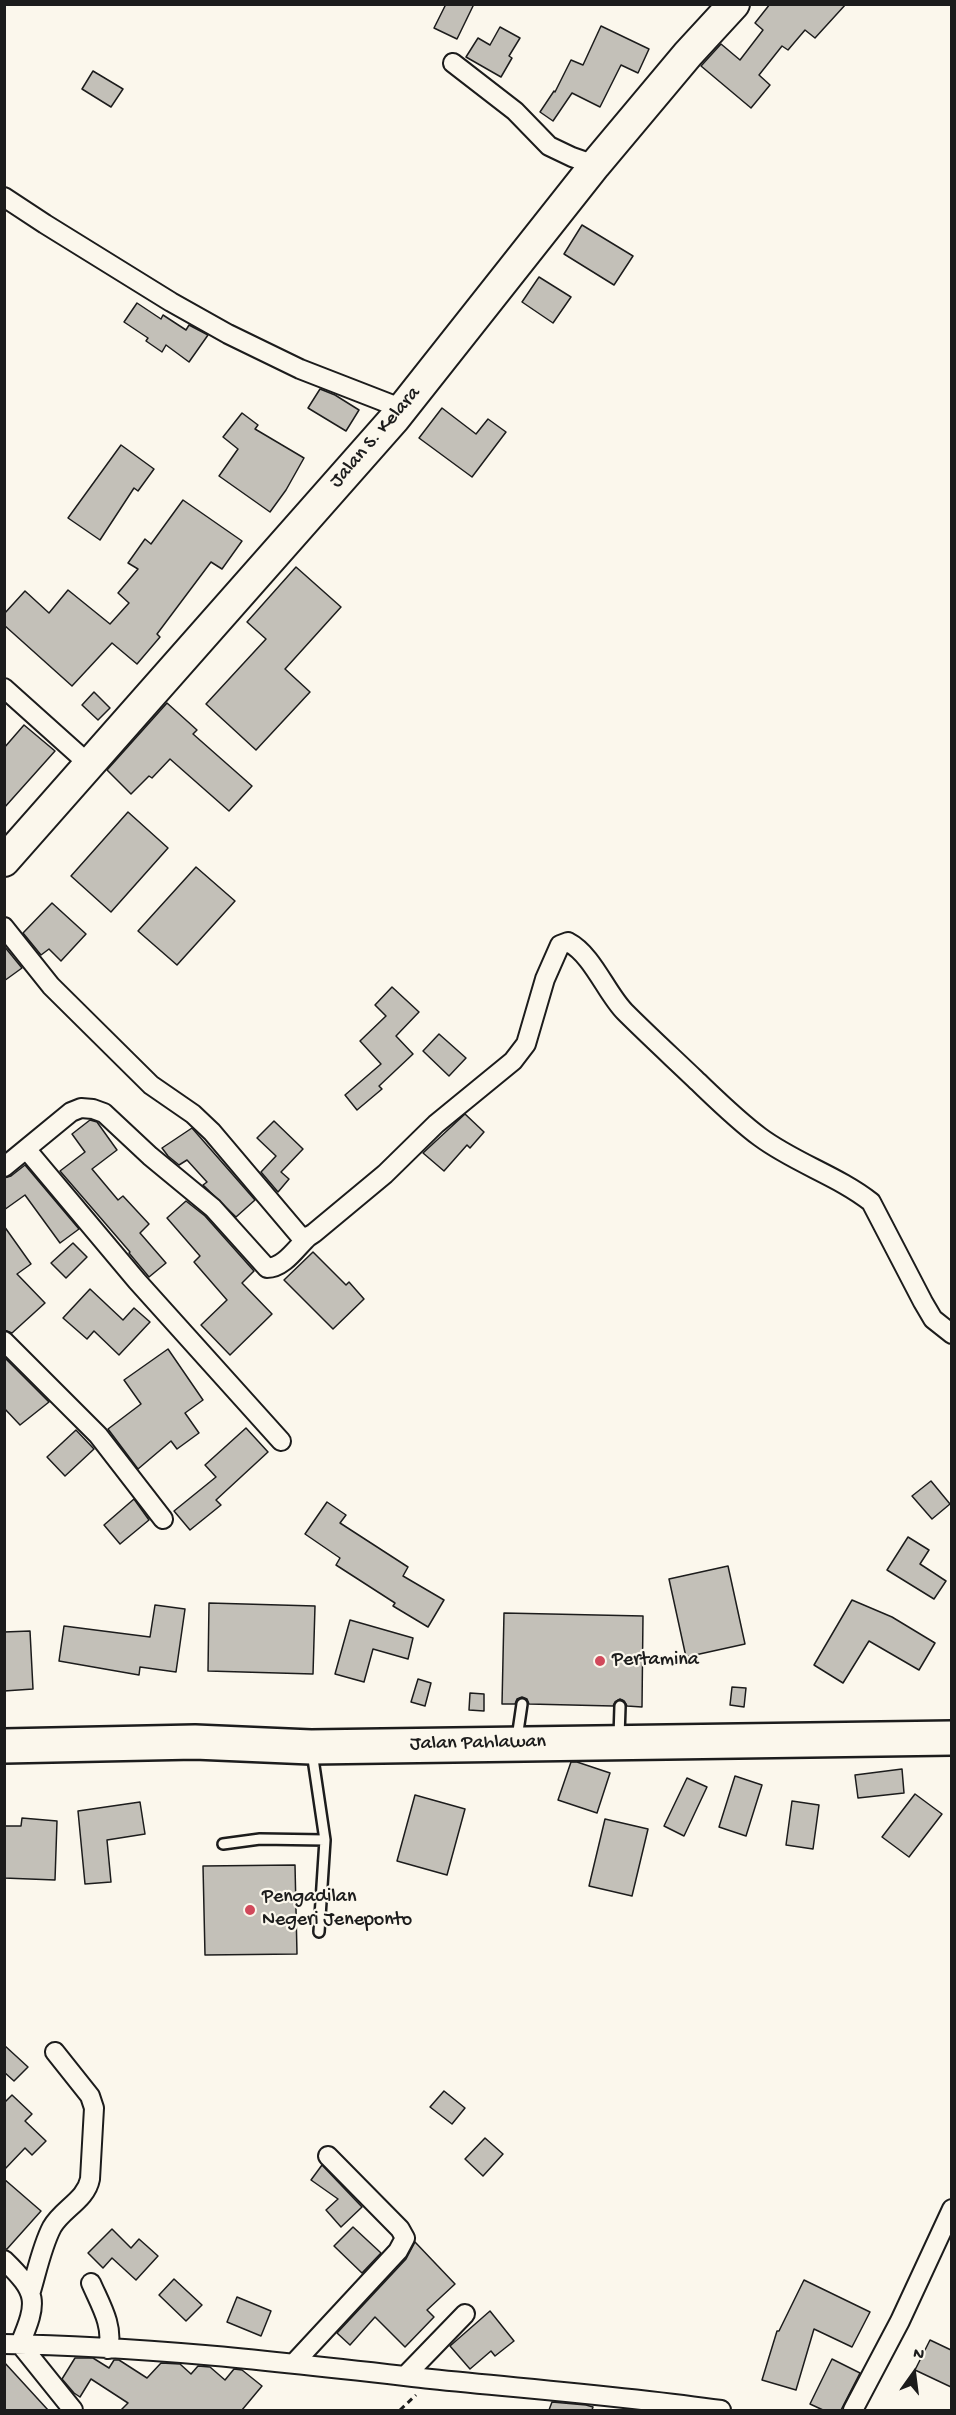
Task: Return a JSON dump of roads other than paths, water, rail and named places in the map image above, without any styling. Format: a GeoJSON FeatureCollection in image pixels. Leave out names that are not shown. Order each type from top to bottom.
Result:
{"type":"FeatureCollection","features":[{"type":"Feature","properties":{"kind":"highway","name":"Jalan Pahlawan"},"geometry":{"type":"LineString","coordinates":[[4,1746],[195,1742],[311,1747],[951,1738]]}},
{"type":"Feature","properties":{"kind":"main road","name":"Jalan S. Kelara"},"geometry":{"type":"LineString","coordinates":[[4,861],[91,766],[403,409],[595,165],[688,54],[734,4]]}},
{"type":"Feature","properties":{"kind":"street"},"geometry":{"type":"LineString","coordinates":[[453,63],[515,111],[549,146],[572,158],[595,165]]}},
{"type":"Feature","properties":{"kind":"street"},"geometry":{"type":"LineString","coordinates":[[4,197],[132,278],[228,334],[300,369],[403,409]]}},
{"type":"Feature","properties":{"kind":"street"},"geometry":{"type":"LineString","coordinates":[[4,688],[91,766]]}},
{"type":"Feature","properties":{"kind":"street"},"geometry":{"type":"LineString","coordinates":[[4,927],[51,986],[151,1085],[193,1114],[212,1132],[300,1236],[308,1237]]}},
{"type":"Feature","properties":{"kind":"street"},"geometry":{"type":"LineString","coordinates":[[4,1167],[71,1112],[81,1108],[104,1113],[150,1156],[213,1208],[267,1268],[273,1268],[385,1174],[441,1119],[513,1061],[526,1044],[555,953],[560,945],[567,942],[579,950],[610,991],[616,1003],[752,1130],[804,1165],[871,1202],[928,1311],[933,1319],[951,1334]]}},
{"type":"Feature","properties":{"kind":"street"},"geometry":{"type":"LineString","coordinates":[[27,1150],[137,1281],[281,1441]]}},
{"type":"Feature","properties":{"kind":"street"},"geometry":{"type":"LineString","coordinates":[[4,1341],[98,1435],[164,1519]]}},
{"type":"Feature","properties":{"kind":"street"},"geometry":{"type":"LineString","coordinates":[[12,2344],[31,2310],[31,2291],[52,2227],[63,2212],[88,2188],[90,2179],[94,2108],[90,2096],[54,2052]]}},
{"type":"Feature","properties":{"kind":"street"},"geometry":{"type":"LineString","coordinates":[[295,2362],[398,2251],[405,2238],[400,2229],[328,2156]]}},
{"type":"Feature","properties":{"kind":"street"},"geometry":{"type":"LineString","coordinates":[[853,2410],[894,2332],[951,2209]]}},
{"type":"Feature","properties":{"kind":"street"},"geometry":{"type":"LineString","coordinates":[[4,2260],[25,2280],[31,2291]]}},
{"type":"Feature","properties":{"kind":"street"},"geometry":{"type":"LineString","coordinates":[[91,2283],[106,2317],[110,2341],[108,2349]]}},
{"type":"Feature","properties":{"kind":"street"},"geometry":{"type":"LineString","coordinates":[[405,2376],[465,2314]]}},
{"type":"Feature","properties":{"kind":"street"},"geometry":{"type":"LineString","coordinates":[[12,2344],[295,2362],[405,2376],[638,2398],[721,2410]]}},
{"type":"Feature","properties":{"kind":"street"},"geometry":{"type":"LineString","coordinates":[[12,2344],[73,2410]]}},
{"type":"Feature","properties":{"kind":"lane"},"geometry":{"type":"LineString","coordinates":[[517,1743],[522,1704]]}},
{"type":"Feature","properties":{"kind":"lane"},"geometry":{"type":"LineString","coordinates":[[620,1706],[620,1742]]}},
{"type":"Feature","properties":{"kind":"lane"},"geometry":{"type":"LineString","coordinates":[[311,1747],[325,1840],[319,1932]]}},
{"type":"Feature","properties":{"kind":"lane"},"geometry":{"type":"LineString","coordinates":[[223,1844],[260,1839],[325,1840]]}},
{"type":"Feature","properties":{"kind":"place","name":"Pertamina"},"geometry":{"type":"Point","coordinates":[600,1661]}},
{"type":"Feature","properties":{"kind":"place","name":"Pengadilan Negeri Jeneponto"},"geometry":{"type":"Point","coordinates":[250,1910]}}]}
